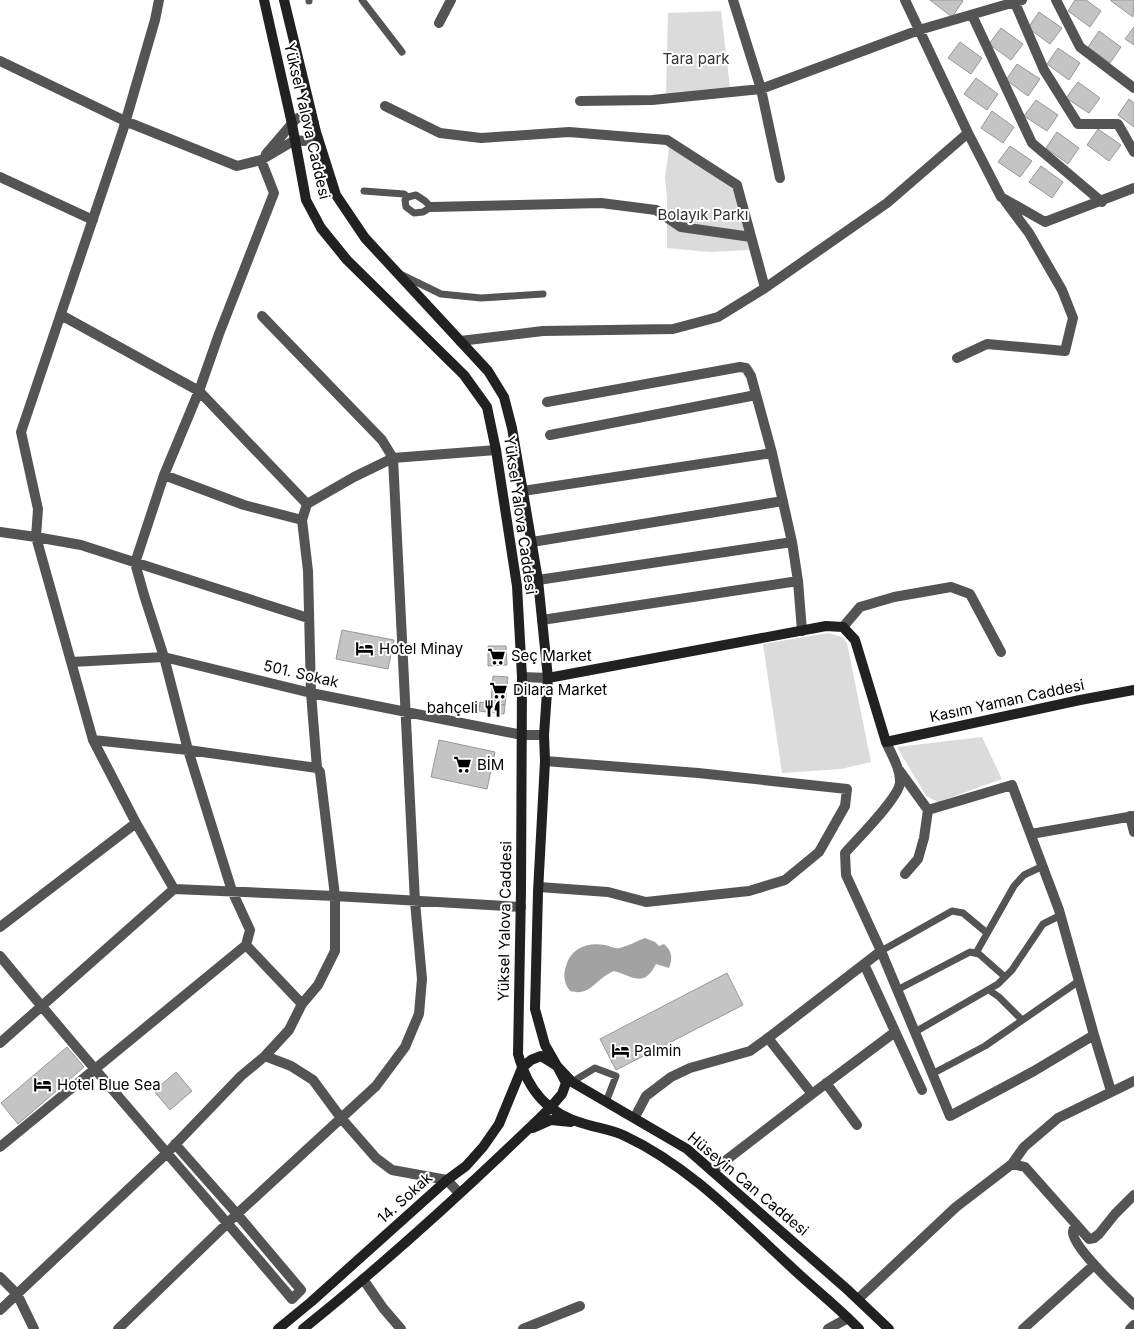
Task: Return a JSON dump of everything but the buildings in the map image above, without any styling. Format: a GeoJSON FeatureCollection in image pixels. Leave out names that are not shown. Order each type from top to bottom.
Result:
{"type":"FeatureCollection","features":[{"type":"Feature","properties":{"kind":"main road","name":"Yüksel Yalova Caddesi"},"geometry":{"type":"LineString","coordinates":[[264,0],[292,124],[306,200],[321,228],[347,260],[464,376],[487,407],[496,450],[517,586],[522,677],[518,1054],[522,1068],[531,1086],[546,1105]]}},
{"type":"Feature","properties":{"kind":"main road","name":"Yüksel Yalova Caddesi"},"geometry":{"type":"LineString","coordinates":[[284,0],[315,128],[336,195],[365,238],[488,372],[504,397],[512,428],[538,580],[548,678],[538,887],[535,1009],[545,1046],[558,1066],[572,1082]]}},
{"type":"Feature","properties":{"kind":"main road"},"geometry":{"type":"LineString","coordinates":[[548,678],[826,626],[843,627],[855,640],[886,742]]}},
{"type":"Feature","properties":{"kind":"main road","name":"Kasım Yaman Caddesi"},"geometry":{"type":"LineString","coordinates":[[886,742],[1134,690]]}},
{"type":"Feature","properties":{"kind":"main road"},"geometry":{"type":"LineString","coordinates":[[304,1329],[363,1280],[459,1193],[527,1130],[546,1105],[562,1094],[566,1083],[558,1066],[541,1056],[531,1060],[522,1068]]}},
{"type":"Feature","properties":{"kind":"main road","name":"14. Sokak"},"geometry":{"type":"LineString","coordinates":[[278,1329],[466,1166],[483,1147],[498,1124],[522,1068]]}},
{"type":"Feature","properties":{"kind":"main road","name":"Hüseyin Can Caddesi"},"geometry":{"type":"LineString","coordinates":[[572,1082],[688,1149],[858,1299],[889,1329]]}},
{"type":"Feature","properties":{"kind":"main road","name":"Hüseyin Can Caddesi"},"geometry":{"type":"LineString","coordinates":[[546,1105],[582,1123],[624,1135],[663,1156],[720,1200],[791,1268],[859,1329]]}},
{"type":"Feature","properties":{"kind":"main road"},"geometry":{"type":"LineString","coordinates":[[527,1130],[551,1120],[582,1123]]}},
{"type":"Feature","properties":{"kind":"street"},"geometry":{"type":"LineString","coordinates":[[159,0],[155,20],[125,121],[21,432],[38,509],[36,537],[93,740],[136,823],[174,889]]}},
{"type":"Feature","properties":{"kind":"street"},"geometry":{"type":"LineString","coordinates":[[439,23],[451,0]]}},
{"type":"Feature","properties":{"kind":"street"},"geometry":{"type":"LineString","coordinates":[[733,0],[761,90],[780,178]]}},
{"type":"Feature","properties":{"kind":"street"},"geometry":{"type":"LineString","coordinates":[[905,0],[1001,197],[1029,233],[1062,290],[1073,318],[1064,351],[987,344],[957,358]]}},
{"type":"Feature","properties":{"kind":"street"},"geometry":{"type":"LineString","coordinates":[[1056,0],[1080,47],[1134,88]]}},
{"type":"Feature","properties":{"kind":"street"},"geometry":{"type":"LineString","coordinates":[[580,102],[652,100],[761,90],[919,30],[1018,1],[1044,70],[1078,124],[1118,124],[1134,152]]}},
{"type":"Feature","properties":{"kind":"street"},"geometry":{"type":"LineString","coordinates":[[972,15],[1032,143],[1102,202]]}},
{"type":"Feature","properties":{"kind":"street"},"geometry":{"type":"LineString","coordinates":[[0,60],[125,121],[237,166],[261,160],[295,140],[310,140],[315,128],[306,117],[301,116],[261,160]]}},
{"type":"Feature","properties":{"kind":"street"},"geometry":{"type":"LineString","coordinates":[[385,106],[440,133],[481,138],[570,132],[667,140],[737,185],[765,288]]}},
{"type":"Feature","properties":{"kind":"street"},"geometry":{"type":"LineString","coordinates":[[460,341],[543,331],[673,329],[718,317],[765,288],[887,202],[968,132]]}},
{"type":"Feature","properties":{"kind":"street"},"geometry":{"type":"LineString","coordinates":[[0,1147],[246,945],[250,930],[232,891],[188,750],[164,657],[135,563],[164,475],[199,391],[274,193],[261,160]]}},
{"type":"Feature","properties":{"kind":"street"},"geometry":{"type":"LineString","coordinates":[[0,177],[93,220]]}},
{"type":"Feature","properties":{"kind":"street"},"geometry":{"type":"LineString","coordinates":[[1001,197],[1045,222],[1102,202],[1134,188]]}},
{"type":"Feature","properties":{"kind":"street"},"geometry":{"type":"LineString","coordinates":[[431,207],[601,203],[656,210],[681,227],[751,237]]}},
{"type":"Feature","properties":{"kind":"street"},"geometry":{"type":"LineString","coordinates":[[61,315],[199,391],[307,504]]}},
{"type":"Feature","properties":{"kind":"street"},"geometry":{"type":"LineString","coordinates":[[118,1329],[237,1214],[376,1086],[405,1047],[419,1014],[422,979],[415,902],[393,458],[382,440],[262,316]]}},
{"type":"Feature","properties":{"kind":"street"},"geometry":{"type":"LineString","coordinates":[[547,402],[740,367],[746,368],[751,376],[772,453],[792,542],[798,581],[802,631]]}},
{"type":"Feature","properties":{"kind":"street"},"geometry":{"type":"LineString","coordinates":[[550,435],[756,395]]}},
{"type":"Feature","properties":{"kind":"street"},"geometry":{"type":"LineString","coordinates":[[0,1310],[167,1153],[242,1076],[265,1056],[288,1030],[302,1004],[318,985],[335,951],[335,896],[320,772],[317,768],[311,692],[308,571],[302,520],[307,504],[354,477],[393,458],[496,450]]}},
{"type":"Feature","properties":{"kind":"street"},"geometry":{"type":"LineString","coordinates":[[523,491],[772,453]]}},
{"type":"Feature","properties":{"kind":"street"},"geometry":{"type":"LineString","coordinates":[[164,475],[244,505],[302,520]]}},
{"type":"Feature","properties":{"kind":"street"},"geometry":{"type":"LineString","coordinates":[[532,542],[783,501]]}},
{"type":"Feature","properties":{"kind":"street"},"geometry":{"type":"LineString","coordinates":[[0,532],[82,545],[308,618]]}},
{"type":"Feature","properties":{"kind":"street"},"geometry":{"type":"LineString","coordinates":[[538,580],[792,542]]}},
{"type":"Feature","properties":{"kind":"street"},"geometry":{"type":"LineString","coordinates":[[542,620],[798,581]]}},
{"type":"Feature","properties":{"kind":"street"},"geometry":{"type":"LineString","coordinates":[[843,627],[860,607],[894,597],[950,587],[970,594],[1001,652]]}},
{"type":"Feature","properties":{"kind":"street","name":"501. Sokak"},"geometry":{"type":"LineString","coordinates":[[72,662],[164,657],[311,692],[522,736],[544,735]]}},
{"type":"Feature","properties":{"kind":"street"},"geometry":{"type":"LineString","coordinates":[[522,677],[548,678]]}},
{"type":"Feature","properties":{"kind":"street"},"geometry":{"type":"LineString","coordinates":[[93,740],[188,750],[317,768]]}},
{"type":"Feature","properties":{"kind":"street"},"geometry":{"type":"LineString","coordinates":[[886,742],[898,770],[928,810],[924,838],[918,859],[905,874]]}},
{"type":"Feature","properties":{"kind":"street"},"geometry":{"type":"LineString","coordinates":[[538,887],[608,892],[646,902],[748,891],[785,880],[819,852],[845,806],[847,789],[698,773],[545,761]]}},
{"type":"Feature","properties":{"kind":"street"},"geometry":{"type":"LineString","coordinates":[[898,770],[900,784],[891,801],[845,853],[846,875],[881,951],[950,1116],[1034,1071],[1094,1035]]}},
{"type":"Feature","properties":{"kind":"street"},"geometry":{"type":"LineString","coordinates":[[928,810],[1012,784],[1061,915],[1094,1035],[1112,1091]]}},
{"type":"Feature","properties":{"kind":"street"},"geometry":{"type":"LineString","coordinates":[[1031,834],[1132,816],[1134,832]]}},
{"type":"Feature","properties":{"kind":"street"},"geometry":{"type":"LineString","coordinates":[[0,927],[136,823]]}},
{"type":"Feature","properties":{"kind":"street"},"geometry":{"type":"LineString","coordinates":[[0,1043],[174,889],[521,907]]}},
{"type":"Feature","properties":{"kind":"street"},"geometry":{"type":"LineString","coordinates":[[246,945],[302,1004]]}},
{"type":"Feature","properties":{"kind":"street"},"geometry":{"type":"LineString","coordinates":[[635,1117],[646,1096],[671,1077],[690,1068],[750,1051],[881,951]]}},
{"type":"Feature","properties":{"kind":"street"},"geometry":{"type":"LineString","coordinates":[[0,956],[94,1070],[292,1299],[301,1290],[175,1144]]}},
{"type":"Feature","properties":{"kind":"street"},"geometry":{"type":"LineString","coordinates":[[864,964],[922,1090]]}},
{"type":"Feature","properties":{"kind":"street"},"geometry":{"type":"LineString","coordinates":[[712,1171],[826,1083],[896,1032]]}},
{"type":"Feature","properties":{"kind":"street"},"geometry":{"type":"LineString","coordinates":[[768,1038],[812,1094]]}},
{"type":"Feature","properties":{"kind":"street"},"geometry":{"type":"LineString","coordinates":[[265,1056],[291,1066],[313,1080],[341,1118],[376,1158],[392,1170],[448,1180],[459,1193]]}},
{"type":"Feature","properties":{"kind":"street"},"geometry":{"type":"LineString","coordinates":[[858,1299],[956,1207],[1012,1164],[1024,1147],[1058,1118],[1134,1081]]}},
{"type":"Feature","properties":{"kind":"street"},"geometry":{"type":"LineString","coordinates":[[826,1083],[857,1125]]}},
{"type":"Feature","properties":{"kind":"street"},"geometry":{"type":"LineString","coordinates":[[1012,1164],[1026,1167],[1089,1238],[1094,1238],[1134,1196]]}},
{"type":"Feature","properties":{"kind":"street"},"geometry":{"type":"LineString","coordinates":[[1076,1224],[1073,1231],[1074,1238],[1094,1265],[1134,1305]]}},
{"type":"Feature","properties":{"kind":"street"},"geometry":{"type":"LineString","coordinates":[[1023,1329],[1094,1265]]}},
{"type":"Feature","properties":{"kind":"street"},"geometry":{"type":"LineString","coordinates":[[0,1277],[17,1294],[34,1329]]}},
{"type":"Feature","properties":{"kind":"street"},"geometry":{"type":"LineString","coordinates":[[363,1280],[401,1329]]}},
{"type":"Feature","properties":{"kind":"street"},"geometry":{"type":"LineString","coordinates":[[523,1329],[580,1306]]}},
{"type":"Feature","properties":{"kind":"street"},"geometry":{"type":"LineString","coordinates":[[828,1329],[848,1318]]}},
{"type":"Feature","properties":{"kind":"street"},"geometry":{"type":"LineString","coordinates":[[1130,1329],[1134,1325]]}},
{"type":"Feature","properties":{"kind":"lane"},"geometry":{"type":"LineString","coordinates":[[362,0],[402,52]]}},
{"type":"Feature","properties":{"kind":"lane"},"geometry":{"type":"LineString","coordinates":[[364,191],[404,194],[408,197],[416,195],[431,207],[423,212],[414,213],[406,206],[405,200],[408,197]]}},
{"type":"Feature","properties":{"kind":"lane"},"geometry":{"type":"LineString","coordinates":[[393,270],[441,294],[481,298],[543,294]]}},
{"type":"Feature","properties":{"kind":"lane"},"geometry":{"type":"LineString","coordinates":[[976,953],[1014,886],[1024,875],[1043,866]]}},
{"type":"Feature","properties":{"kind":"lane"},"geometry":{"type":"LineString","coordinates":[[881,951],[952,911],[963,912],[987,933]]}},
{"type":"Feature","properties":{"kind":"lane"},"geometry":{"type":"LineString","coordinates":[[914,1032],[989,990],[1005,977],[1043,924],[1061,915]]}},
{"type":"Feature","properties":{"kind":"lane"},"geometry":{"type":"LineString","coordinates":[[897,990],[967,953],[976,953],[1005,977]]}},
{"type":"Feature","properties":{"kind":"lane"},"geometry":{"type":"LineString","coordinates":[[932,1074],[985,1046],[1079,981]]}},
{"type":"Feature","properties":{"kind":"lane"},"geometry":{"type":"LineString","coordinates":[[989,990],[999,997],[1022,1020]]}},
{"type":"Feature","properties":{"kind":"lane"},"geometry":{"type":"LineString","coordinates":[[572,1082],[594,1068],[616,1076],[606,1102]]}},
{"type":"Feature","properties":{"kind":"green space","name":"Tara park"},"geometry":{"type":"Polygon","coordinates":[[[721,11],[730,88],[666,94],[668,13],[721,11]]]}},
{"type":"Feature","properties":{"kind":"green space","name":"Bolayık Parkı"},"geometry":{"type":"Polygon","coordinates":[[[669,147],[734,188],[749,250],[710,252],[667,248],[665,178],[669,147]]]}},
{"type":"Feature","properties":{"kind":"green space"},"geometry":{"type":"Polygon","coordinates":[[[828,633],[842,637],[847,643],[871,762],[841,769],[782,773],[763,644],[828,633]]]}},
{"type":"Feature","properties":{"kind":"green space"},"geometry":{"type":"Polygon","coordinates":[[[982,737],[1002,779],[938,802],[926,796],[897,747],[982,737]]]}},
{"type":"Feature","properties":{"kind":"shaded area"},"geometry":{"type":"Polygon","coordinates":[[[645,938],[659,946],[664,944],[669,949],[671,961],[669,968],[656,964],[647,976],[638,979],[614,971],[588,989],[577,992],[570,991],[564,976],[568,960],[576,951],[592,944],[620,948],[645,938]]]}},
{"type":"Feature","properties":{"kind":"place","name":"Hotel Minay"},"geometry":{"type":"Point","coordinates":[365,649]}},
{"type":"Feature","properties":{"kind":"place","name":"Seç Market"},"geometry":{"type":"Point","coordinates":[497,656]}},
{"type":"Feature","properties":{"kind":"place","name":"Dilara Market"},"geometry":{"type":"Point","coordinates":[499,690]}},
{"type":"Feature","properties":{"kind":"place","name":"bahçeli"},"geometry":{"type":"Point","coordinates":[492,708]}},
{"type":"Feature","properties":{"kind":"place","name":"BİM"},"geometry":{"type":"Point","coordinates":[463,765]}},
{"type":"Feature","properties":{"kind":"place","name":"Palmin"},"geometry":{"type":"Point","coordinates":[620,1051]}},
{"type":"Feature","properties":{"kind":"place","name":"Hotel Blue Sea"},"geometry":{"type":"Point","coordinates":[43,1085]}}]}
